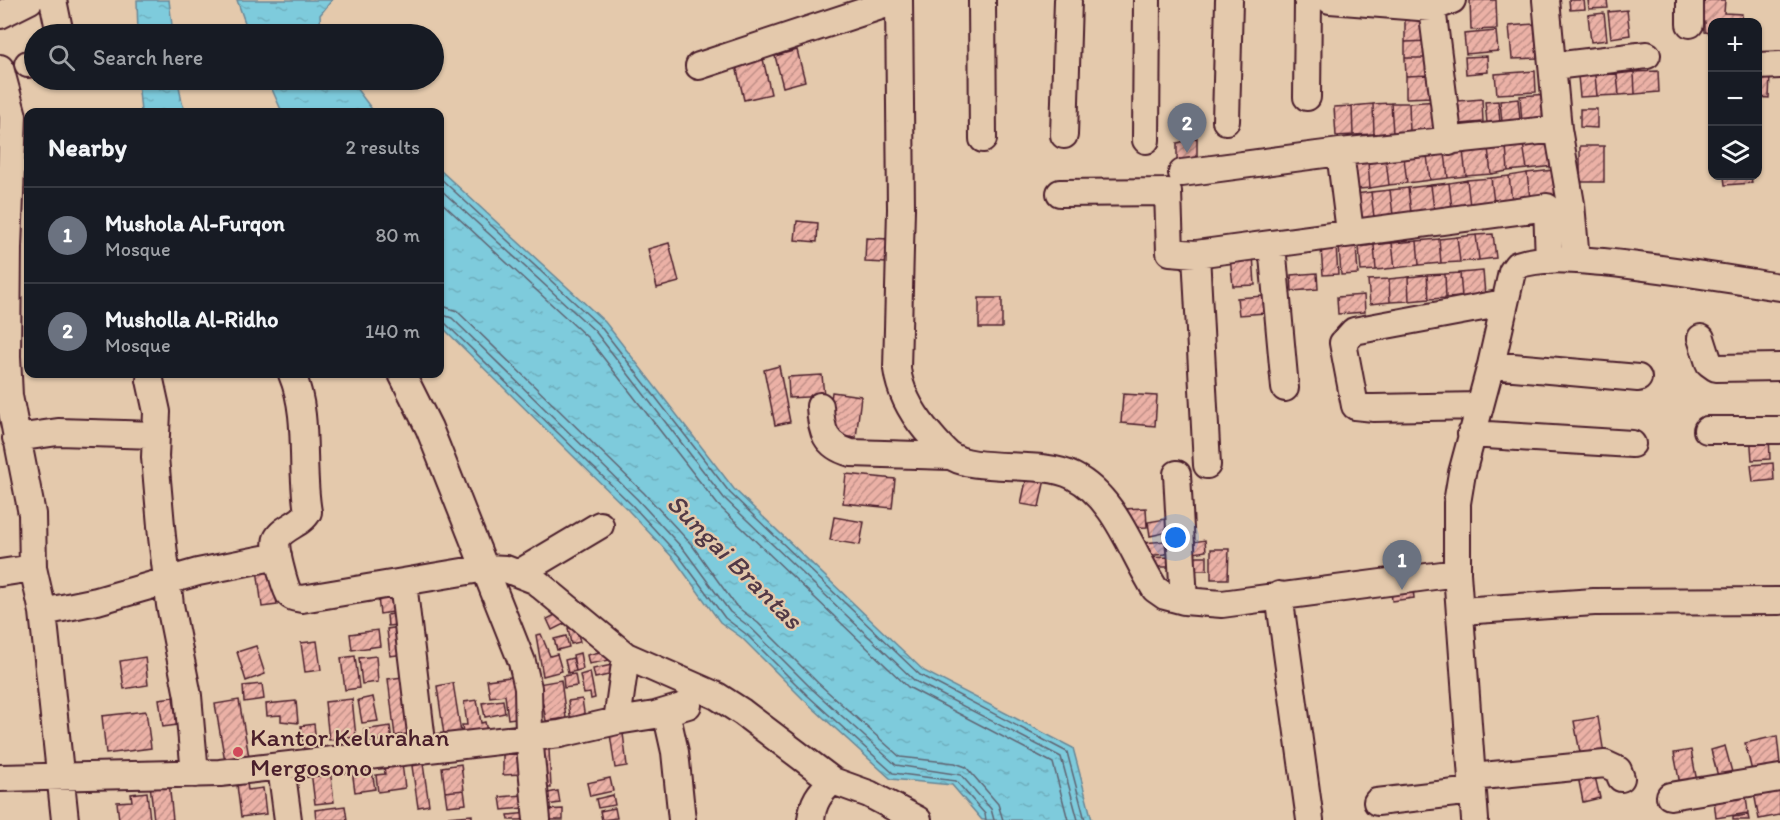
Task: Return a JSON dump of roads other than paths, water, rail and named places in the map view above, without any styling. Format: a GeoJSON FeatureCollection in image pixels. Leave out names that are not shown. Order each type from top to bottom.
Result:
{"type":"FeatureCollection","features":[{"type":"Feature","properties":{"kind":"street"},"geometry":{"type":"LineString","coordinates":[[0,15],[30,0]]}},
{"type":"Feature","properties":{"kind":"street"},"geometry":{"type":"LineString","coordinates":[[53,0],[58,24]]}},
{"type":"Feature","properties":{"kind":"street"},"geometry":{"type":"LineString","coordinates":[[699,66],[899,0],[901,209],[897,369],[899,383],[920,422],[950,456]]}},
{"type":"Feature","properties":{"kind":"street"},"geometry":{"type":"LineString","coordinates":[[982,0],[983,139]]}},
{"type":"Feature","properties":{"kind":"street"},"geometry":{"type":"LineString","coordinates":[[1064,135],[1068,0]]}},
{"type":"Feature","properties":{"kind":"street"},"geometry":{"type":"LineString","coordinates":[[1146,141],[1147,0]]}},
{"type":"Feature","properties":{"kind":"street"},"geometry":{"type":"LineString","coordinates":[[1226,121],[1228,0]]}},
{"type":"Feature","properties":{"kind":"street"},"geometry":{"type":"LineString","coordinates":[[1307,97],[1308,0]]}},
{"type":"Feature","properties":{"kind":"street"},"geometry":{"type":"LineString","coordinates":[[1329,0],[1442,4],[1449,142]]}},
{"type":"Feature","properties":{"kind":"street"},"geometry":{"type":"LineString","coordinates":[[1546,0],[1554,66],[1558,129],[1559,205],[1549,260]]}},
{"type":"Feature","properties":{"kind":"street"},"geometry":{"type":"LineString","coordinates":[[1554,66],[1647,55]]}},
{"type":"Feature","properties":{"kind":"street"},"geometry":{"type":"LineString","coordinates":[[1762,66],[1780,65]]}},
{"type":"Feature","properties":{"kind":"street"},"geometry":{"type":"LineString","coordinates":[[0,68],[13,116],[5,206],[7,356],[5,396],[32,514],[33,568],[43,612],[65,820]]}},
{"type":"Feature","properties":{"kind":"street"},"geometry":{"type":"LineString","coordinates":[[1182,173],[1340,152],[1558,129]]}},
{"type":"Feature","properties":{"kind":"street"},"geometry":{"type":"LineString","coordinates":[[1340,152],[1350,232]]}},
{"type":"Feature","properties":{"kind":"street"},"geometry":{"type":"LineString","coordinates":[[1060,193],[1168,192],[1170,252],[1196,254],[1559,205]]}},
{"type":"Feature","properties":{"kind":"street"},"geometry":{"type":"LineString","coordinates":[[1559,205],[1576,260]]}},
{"type":"Feature","properties":{"kind":"street"},"geometry":{"type":"LineString","coordinates":[[1272,245],[1286,388]]}},
{"type":"Feature","properties":{"kind":"street"},"geometry":{"type":"LineString","coordinates":[[1196,254],[1207,465]]}},
{"type":"Feature","properties":{"kind":"street"},"geometry":{"type":"LineString","coordinates":[[1475,820],[1457,573],[1457,503],[1471,434],[1491,365],[1512,272],[1517,264],[1549,260],[1576,260],[1672,270],[1780,287]]}},
{"type":"Feature","properties":{"kind":"street"},"geometry":{"type":"LineString","coordinates":[[1480,406],[1374,408],[1354,406],[1343,343],[1354,331],[1504,303]]}},
{"type":"Feature","properties":{"kind":"street"},"geometry":{"type":"LineString","coordinates":[[1701,338],[1709,363],[1716,369],[1780,367]]}},
{"type":"Feature","properties":{"kind":"street"},"geometry":{"type":"LineString","coordinates":[[1491,365],[1638,378]]}},
{"type":"Feature","properties":{"kind":"street"},"geometry":{"type":"LineString","coordinates":[[293,378],[299,393],[302,416],[304,486],[308,512],[276,539],[278,556],[290,594],[294,598],[302,599],[486,568],[521,572],[534,580],[626,656],[717,696],[742,712],[833,781],[869,794],[918,820]]}},
{"type":"Feature","properties":{"kind":"street"},"geometry":{"type":"LineString","coordinates":[[404,378],[429,428],[522,662],[528,688],[528,736],[537,820]]}},
{"type":"Feature","properties":{"kind":"street"},"geometry":{"type":"LineString","coordinates":[[150,380],[157,412],[156,467],[168,580],[188,696],[195,774]]}},
{"type":"Feature","properties":{"kind":"street"},"geometry":{"type":"LineString","coordinates":[[819,406],[822,430],[838,450],[851,453],[950,456],[982,464],[1054,468],[1074,476],[1099,496],[1117,521],[1155,589],[1165,596],[1184,601],[1240,603],[1279,595],[1457,573]]}},
{"type":"Feature","properties":{"kind":"street"},"geometry":{"type":"LineString","coordinates":[[1707,430],[1780,430]]}},
{"type":"Feature","properties":{"kind":"street"},"geometry":{"type":"LineString","coordinates":[[16,438],[58,432],[156,435]]}},
{"type":"Feature","properties":{"kind":"street"},"geometry":{"type":"LineString","coordinates":[[1471,434],[1632,444]]}},
{"type":"Feature","properties":{"kind":"street"},"geometry":{"type":"LineString","coordinates":[[1177,474],[1184,601]]}},
{"type":"Feature","properties":{"kind":"street"},"geometry":{"type":"LineString","coordinates":[[521,572],[600,525]]}},
{"type":"Feature","properties":{"kind":"street"},"geometry":{"type":"LineString","coordinates":[[43,612],[97,601],[168,580],[278,556]]}},
{"type":"Feature","properties":{"kind":"street"},"geometry":{"type":"LineString","coordinates":[[0,573],[33,568]]}},
{"type":"Feature","properties":{"kind":"street"},"geometry":{"type":"LineString","coordinates":[[402,583],[423,750]]}},
{"type":"Feature","properties":{"kind":"street"},"geometry":{"type":"LineString","coordinates":[[1279,595],[1310,820]]}},
{"type":"Feature","properties":{"kind":"street"},"geometry":{"type":"LineString","coordinates":[[1461,611],[1594,602],[1780,601]]}},
{"type":"Feature","properties":{"kind":"street"},"geometry":{"type":"LineString","coordinates":[[617,721],[626,656]]}},
{"type":"Feature","properties":{"kind":"street"},"geometry":{"type":"LineString","coordinates":[[0,778],[62,775],[158,777],[281,767],[560,734],[677,708],[675,752],[682,820]]}},
{"type":"Feature","properties":{"kind":"street"},"geometry":{"type":"LineString","coordinates":[[1377,802],[1472,784],[1605,764],[1618,770],[1621,778]]}},
{"type":"Feature","properties":{"kind":"street"},"geometry":{"type":"LineString","coordinates":[[281,767],[288,820]]}},
{"type":"Feature","properties":{"kind":"street"},"geometry":{"type":"LineString","coordinates":[[1670,796],[1780,778]]}},
{"type":"Feature","properties":{"kind":"street"},"geometry":{"type":"LineString","coordinates":[[811,820],[818,794],[833,781]]}},
{"type":"Feature","properties":{"kind":"street"},"geometry":{"type":"LineString","coordinates":[[869,794],[870,820]]}},
{"type":"Feature","properties":{"kind":"water"},"geometry":{"type":"Polygon","coordinates":[[[137,0],[169,0],[172,24],[138,24],[137,0]]]}},
{"type":"Feature","properties":{"kind":"water"},"geometry":{"type":"Polygon","coordinates":[[[237,0],[332,0],[320,15],[320,24],[245,24],[237,0]]]}},
{"type":"Feature","properties":{"kind":"water"},"geometry":{"type":"Polygon","coordinates":[[[139,90],[180,90],[184,108],[141,108],[139,90]]]}},
{"type":"Feature","properties":{"kind":"water"},"geometry":{"type":"Polygon","coordinates":[[[272,90],[358,90],[371,108],[280,108],[272,90]]]}},
{"type":"Feature","properties":{"kind":"water","name":"Sungai Brantas"},"geometry":{"type":"Polygon","coordinates":[[[444,174],[605,322],[734,489],[924,671],[1073,748],[1092,820],[982,820],[952,785],[891,779],[803,699],[742,638],[720,622],[675,560],[627,509],[444,329],[444,174]]]}},
{"type":"Feature","properties":{"kind":"place","name":"Musholla Al-Ridho"},"geometry":{"type":"Point","coordinates":[1187,153]}},
{"type":"Feature","properties":{"kind":"place","name":"Mushola Al-Furqon"},"geometry":{"type":"Point","coordinates":[1402,590]}},
{"type":"Feature","properties":{"kind":"place","name":"Kantor Kelurahan Mergosono"},"geometry":{"type":"Point","coordinates":[238,752]}}]}
